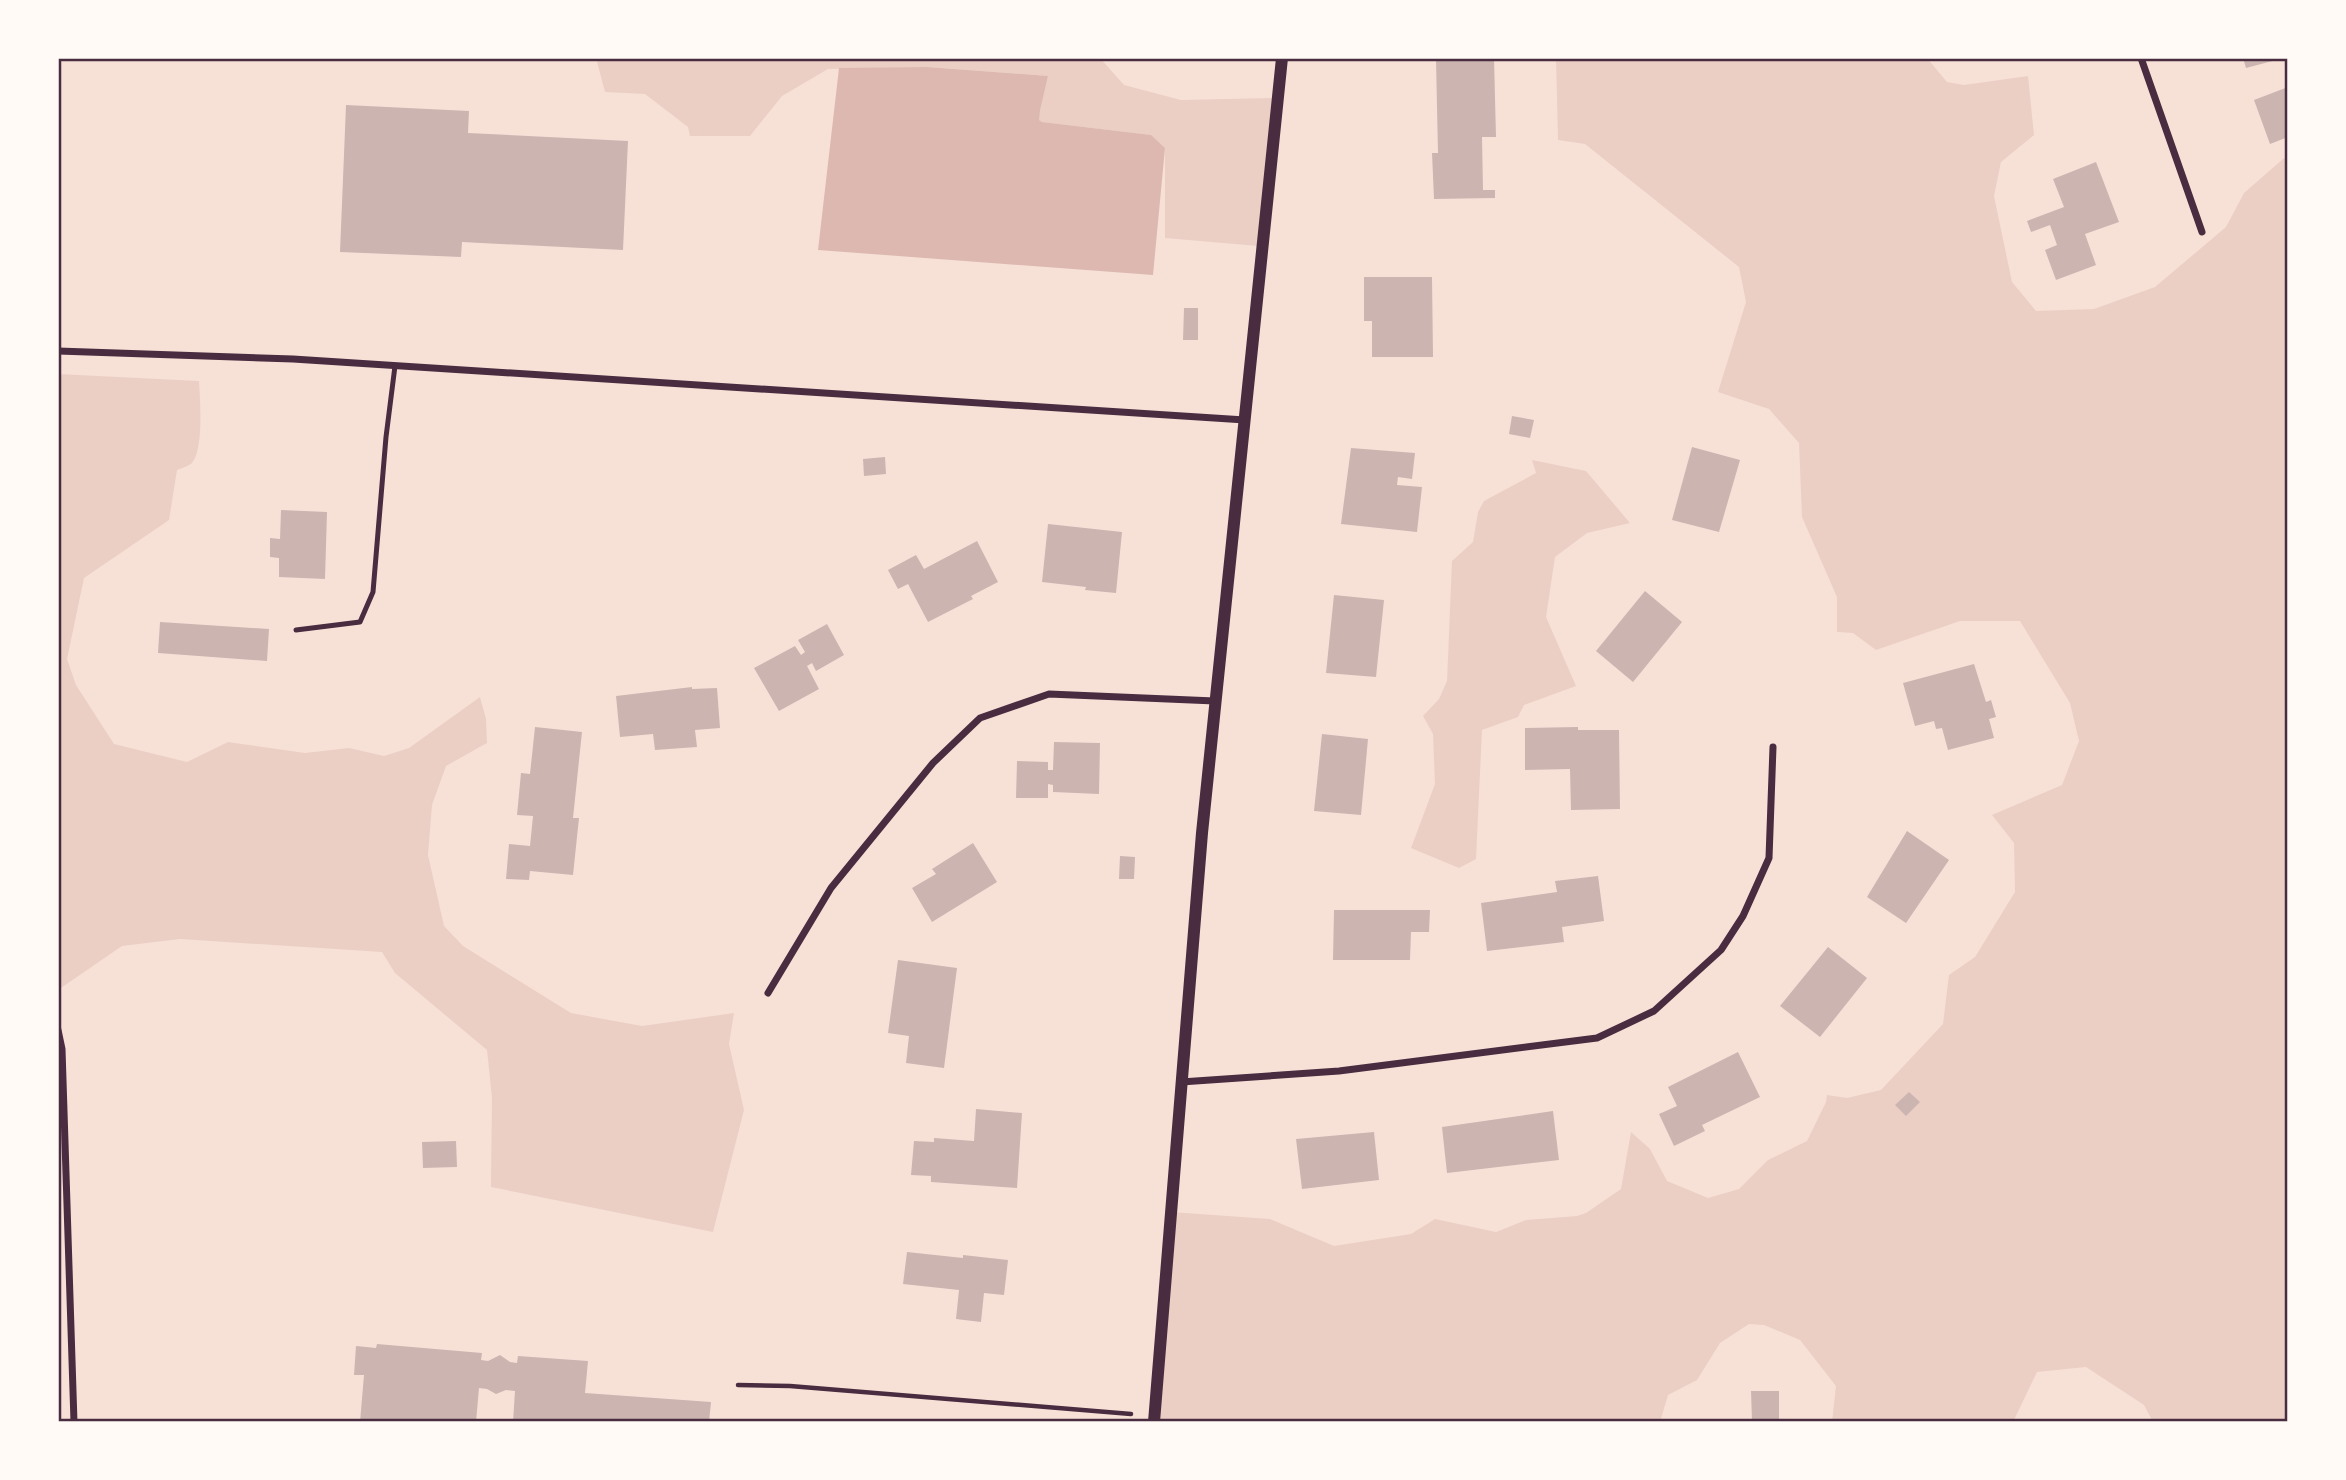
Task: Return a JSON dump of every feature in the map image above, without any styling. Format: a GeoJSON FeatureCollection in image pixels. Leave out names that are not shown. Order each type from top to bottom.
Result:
{"type":"FeatureCollection","features":[{"type":"Feature","properties":{"kind":"street"},"geometry":{"type":"LineString","coordinates":[[1154,1419],[1180,1082],[1215,701],[1282,58]]}},
{"type":"Feature","properties":{"kind":"street"},"geometry":{"type":"LineString","coordinates":[[2141,58],[2202,232]]}},
{"type":"Feature","properties":{"kind":"street"},"geometry":{"type":"LineString","coordinates":[[58,351],[293,359],[1245,420]]}},
{"type":"Feature","properties":{"kind":"street"},"geometry":{"type":"LineString","coordinates":[[768,993],[831,888],[933,763],[980,718],[1049,694],[1215,701]]}},
{"type":"Feature","properties":{"kind":"street"},"geometry":{"type":"LineString","coordinates":[[1180,1082],[1339,1071],[1597,1038],[1654,1011],[1721,950],[1744,916],[1769,858],[1773,747]]}},
{"type":"Feature","properties":{"kind":"street"},"geometry":{"type":"LineString","coordinates":[[58,1030],[62,1049],[74,1422]]}},
{"type":"Feature","properties":{"kind":"lane"},"geometry":{"type":"LineString","coordinates":[[296,630],[360,622],[373,592],[395,366]]}},
{"type":"Feature","properties":{"kind":"path"},"geometry":{"type":"LineString","coordinates":[[738,1385],[790,1386],[1154,1419]]}},
{"type":"Feature","properties":{"kind":"shaded area"},"geometry":{"type":"Polygon","coordinates":[[[596,58],[1100,58],[1124,85],[1181,100],[1272,98],[1258,246],[1165,238],[1165,148],[1150,135],[1042,122],[1039,120],[1039,111],[1048,76],[927,67],[828,69],[782,96],[750,136],[690,136],[688,127],[645,94],[605,92],[596,58]]]}},
{"type":"Feature","properties":{"kind":"shaded area"},"geometry":{"type":"Polygon","coordinates":[[[1556,58],[1927,58],[1947,82],[1964,85],[2028,76],[2034,135],[2001,162],[1994,196],[2012,282],[2036,311],[2094,309],[2155,287],[2226,227],[2244,193],[2288,157],[2288,1422],[2153,1422],[2144,1405],[2086,1367],[2037,1372],[2013,1422],[1832,1422],[1836,1386],[1800,1340],[1764,1325],[1749,1324],[1720,1343],[1697,1380],[1668,1395],[1660,1422],[1149,1422],[1171,1212],[1270,1219],[1334,1246],[1411,1234],[1435,1219],[1496,1232],[1526,1220],[1586,1213],[1621,1189],[1631,1132],[1650,1149],[1667,1181],[1708,1198],[1739,1189],[1768,1160],[1807,1141],[1827,1095],[1847,1098],[1881,1090],[1943,1024],[1949,975],[1975,957],[2015,892],[2014,843],[1992,815],[2062,785],[2079,741],[2070,703],[2020,621],[1960,621],[1876,650],[1853,633],[1837,632],[1837,597],[1802,517],[1799,443],[1769,409],[1718,392],[1746,302],[1739,267],[1585,144],[1558,140],[1556,58]]]}},
{"type":"Feature","properties":{"kind":"shaded area"},"geometry":{"type":"Polygon","coordinates":[[[927,67],[1048,76],[1040,110],[1039,120],[1042,122],[1151,135],[1165,148],[1153,275],[818,250],[839,68],[927,67]]]}},
{"type":"Feature","properties":{"kind":"shaded area"},"geometry":{"type":"Polygon","coordinates":[[[58,374],[199,381],[198,447],[192,463],[177,470],[169,520],[84,578],[67,659],[76,685],[114,744],[187,762],[228,742],[305,753],[349,748],[384,756],[409,748],[480,697],[486,719],[487,743],[446,766],[432,805],[428,855],[444,926],[463,946],[571,1013],[642,1026],[734,1013],[729,1044],[744,1110],[713,1232],[491,1187],[492,1098],[487,1050],[395,973],[382,952],[180,939],[122,946],[58,990],[58,374]]]}},
{"type":"Feature","properties":{"kind":"shaded area"},"geometry":{"type":"Polygon","coordinates":[[[1532,460],[1586,471],[1630,523],[1587,533],[1555,557],[1546,617],[1576,686],[1524,705],[1518,717],[1482,730],[1476,859],[1459,868],[1411,848],[1435,784],[1433,734],[1423,716],[1439,699],[1447,681],[1452,561],[1473,542],[1478,512],[1484,501],[1536,473],[1532,460]]]}},
{"type":"Feature","properties":{"kind":"building"},"geometry":{"type":"Polygon","coordinates":[[[1494,58],[1496,137],[1482,137],[1483,190],[1495,190],[1495,198],[1434,199],[1432,153],[1438,153],[1436,60],[1494,58]]]}},
{"type":"Feature","properties":{"kind":"building"},"geometry":{"type":"Polygon","coordinates":[[[2243,58],[2280,58],[2280,59],[2246,68],[2243,58]]]}},
{"type":"Feature","properties":{"kind":"building"},"geometry":{"type":"Polygon","coordinates":[[[2288,87],[2288,137],[2270,144],[2254,100],[2288,87]]]}},
{"type":"Feature","properties":{"kind":"building"},"geometry":{"type":"Polygon","coordinates":[[[346,105],[469,111],[468,133],[628,141],[623,250],[462,242],[461,257],[340,252],[346,105]]]}},
{"type":"Feature","properties":{"kind":"building"},"geometry":{"type":"Polygon","coordinates":[[[2096,162],[2119,222],[2085,234],[2096,265],[2056,280],[2045,250],[2057,245],[2050,225],[2031,232],[2027,221],[2064,207],[2053,179],[2096,162]]]}},
{"type":"Feature","properties":{"kind":"building"},"geometry":{"type":"Polygon","coordinates":[[[1364,277],[1432,277],[1433,357],[1372,357],[1372,321],[1364,321],[1364,277]]]}},
{"type":"Feature","properties":{"kind":"building"},"geometry":{"type":"Polygon","coordinates":[[[1184,308],[1198,308],[1198,340],[1183,340],[1184,308]]]}},
{"type":"Feature","properties":{"kind":"building"},"geometry":{"type":"Polygon","coordinates":[[[1512,416],[1534,420],[1530,438],[1509,434],[1512,416]]]}},
{"type":"Feature","properties":{"kind":"building"},"geometry":{"type":"Polygon","coordinates":[[[1692,447],[1740,460],[1719,532],[1672,520],[1692,447]]]}},
{"type":"Feature","properties":{"kind":"building"},"geometry":{"type":"Polygon","coordinates":[[[1351,448],[1415,453],[1412,479],[1398,477],[1397,485],[1422,487],[1417,532],[1341,524],[1351,448]]]}},
{"type":"Feature","properties":{"kind":"building"},"geometry":{"type":"Polygon","coordinates":[[[885,457],[886,474],[864,476],[863,459],[885,457]]]}},
{"type":"Feature","properties":{"kind":"building"},"geometry":{"type":"Polygon","coordinates":[[[281,510],[327,512],[325,579],[279,577],[279,558],[270,557],[270,538],[280,539],[281,510]]]}},
{"type":"Feature","properties":{"kind":"building"},"geometry":{"type":"Polygon","coordinates":[[[1048,524],[1122,532],[1116,593],[1042,582],[1048,524]]]}},
{"type":"Feature","properties":{"kind":"building"},"geometry":{"type":"Polygon","coordinates":[[[977,541],[998,582],[971,596],[973,599],[928,622],[908,584],[898,589],[888,570],[916,555],[924,569],[977,541]]]}},
{"type":"Feature","properties":{"kind":"building"},"geometry":{"type":"Polygon","coordinates":[[[1645,591],[1682,622],[1633,682],[1596,651],[1645,591]]]}},
{"type":"Feature","properties":{"kind":"building"},"geometry":{"type":"Polygon","coordinates":[[[1334,595],[1384,600],[1376,677],[1326,673],[1334,595]]]}},
{"type":"Feature","properties":{"kind":"building"},"geometry":{"type":"Polygon","coordinates":[[[160,622],[269,629],[267,661],[158,653],[160,622]]]}},
{"type":"Feature","properties":{"kind":"building"},"geometry":{"type":"Polygon","coordinates":[[[827,624],[844,655],[816,671],[812,663],[807,666],[819,689],[779,711],[754,668],[795,646],[801,655],[805,652],[798,640],[827,624]]]}},
{"type":"Feature","properties":{"kind":"building"},"geometry":{"type":"Polygon","coordinates":[[[1974,664],[1986,702],[1991,700],[1996,717],[1989,719],[1994,738],[1948,750],[1942,728],[1936,729],[1934,721],[1915,726],[1903,683],[1974,664]]]}},
{"type":"Feature","properties":{"kind":"building"},"geometry":{"type":"Polygon","coordinates":[[[692,687],[717,688],[720,728],[695,730],[697,747],[655,750],[653,734],[620,737],[616,696],[692,687]]]}},
{"type":"Feature","properties":{"kind":"building"},"geometry":{"type":"Polygon","coordinates":[[[535,727],[582,732],[573,818],[579,818],[573,875],[530,871],[529,880],[506,879],[509,844],[530,846],[533,816],[517,815],[521,773],[530,774],[535,727]]]}},
{"type":"Feature","properties":{"kind":"building"},"geometry":{"type":"Polygon","coordinates":[[[1578,727],[1578,730],[1619,730],[1620,809],[1571,810],[1570,769],[1525,770],[1525,728],[1578,727]]]}},
{"type":"Feature","properties":{"kind":"building"},"geometry":{"type":"Polygon","coordinates":[[[1322,734],[1368,739],[1361,815],[1314,811],[1322,734]]]}},
{"type":"Feature","properties":{"kind":"building"},"geometry":{"type":"Polygon","coordinates":[[[1054,742],[1100,743],[1099,794],[1053,792],[1053,785],[1048,784],[1048,798],[1016,798],[1017,761],[1048,762],[1048,770],[1053,770],[1054,742]]]}},
{"type":"Feature","properties":{"kind":"building"},"geometry":{"type":"Polygon","coordinates":[[[1907,831],[1949,860],[1906,923],[1867,897],[1907,831]]]}},
{"type":"Feature","properties":{"kind":"building"},"geometry":{"type":"Polygon","coordinates":[[[973,843],[997,882],[932,922],[912,888],[936,874],[932,869],[973,843]]]}},
{"type":"Feature","properties":{"kind":"building"},"geometry":{"type":"Polygon","coordinates":[[[1120,856],[1135,857],[1134,879],[1119,879],[1120,856]]]}},
{"type":"Feature","properties":{"kind":"building"},"geometry":{"type":"Polygon","coordinates":[[[1598,876],[1604,921],[1562,927],[1564,942],[1487,951],[1481,903],[1557,892],[1555,881],[1598,876]]]}},
{"type":"Feature","properties":{"kind":"building"},"geometry":{"type":"Polygon","coordinates":[[[1334,910],[1430,910],[1429,932],[1411,932],[1410,960],[1333,960],[1334,910]]]}},
{"type":"Feature","properties":{"kind":"building"},"geometry":{"type":"Polygon","coordinates":[[[1828,947],[1867,978],[1820,1037],[1780,1006],[1828,947]]]}},
{"type":"Feature","properties":{"kind":"building"},"geometry":{"type":"Polygon","coordinates":[[[898,960],[957,968],[944,1068],[906,1063],[909,1036],[888,1033],[898,960]]]}},
{"type":"Feature","properties":{"kind":"building"},"geometry":{"type":"Polygon","coordinates":[[[1738,1052],[1760,1097],[1702,1125],[1705,1131],[1674,1146],[1659,1114],[1677,1106],[1668,1087],[1738,1052]]]}},
{"type":"Feature","properties":{"kind":"building"},"geometry":{"type":"Polygon","coordinates":[[[1909,1092],[1920,1102],[1906,1116],[1895,1105],[1909,1092]]]}},
{"type":"Feature","properties":{"kind":"building"},"geometry":{"type":"Polygon","coordinates":[[[976,1109],[1022,1113],[1017,1188],[931,1182],[931,1176],[911,1175],[914,1141],[934,1142],[934,1138],[974,1141],[976,1109]]]}},
{"type":"Feature","properties":{"kind":"building"},"geometry":{"type":"Polygon","coordinates":[[[1553,1111],[1559,1160],[1447,1173],[1442,1127],[1553,1111]]]}},
{"type":"Feature","properties":{"kind":"building"},"geometry":{"type":"Polygon","coordinates":[[[1374,1132],[1379,1180],[1302,1189],[1296,1139],[1374,1132]]]}},
{"type":"Feature","properties":{"kind":"building"},"geometry":{"type":"Polygon","coordinates":[[[456,1141],[457,1167],[423,1168],[422,1142],[456,1141]]]}},
{"type":"Feature","properties":{"kind":"building"},"geometry":{"type":"Polygon","coordinates":[[[907,1252],[1008,1260],[1004,1295],[984,1293],[981,1322],[956,1319],[959,1290],[903,1284],[907,1252]]]}},
{"type":"Feature","properties":{"kind":"building"},"geometry":{"type":"Polygon","coordinates":[[[377,1344],[482,1353],[481,1360],[488,1361],[500,1355],[517,1363],[518,1356],[588,1361],[585,1393],[711,1402],[709,1422],[513,1422],[515,1391],[506,1390],[496,1394],[479,1388],[476,1422],[360,1422],[364,1375],[354,1375],[356,1346],[376,1348],[377,1344]]]}},
{"type":"Feature","properties":{"kind":"building"},"geometry":{"type":"Polygon","coordinates":[[[1751,1391],[1779,1391],[1779,1420],[1752,1421],[1751,1391]]]}}]}
